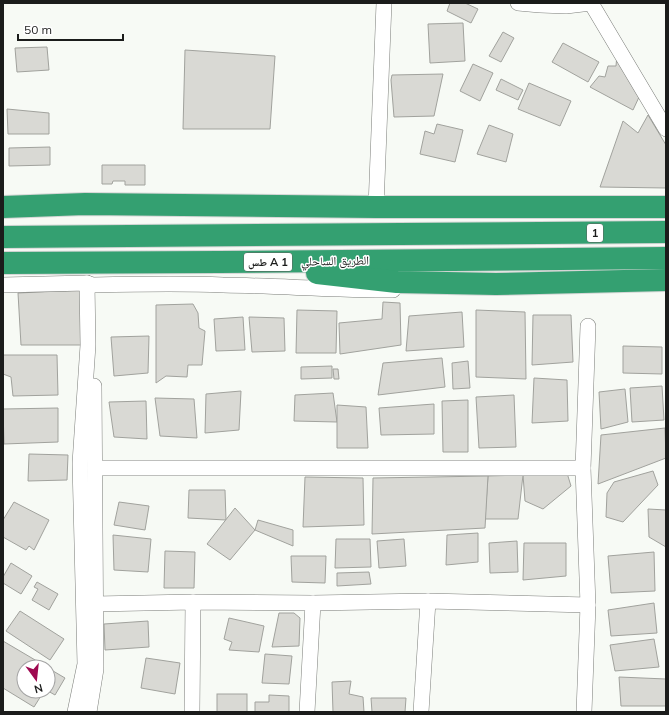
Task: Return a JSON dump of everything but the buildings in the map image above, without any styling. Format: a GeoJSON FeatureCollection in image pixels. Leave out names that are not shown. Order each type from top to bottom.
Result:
{"type":"FeatureCollection","features":[{"type":"Feature","properties":{"kind":"highway"},"geometry":{"type":"LineString","coordinates":[[3,207],[85,204],[376,207],[666,207]]}},
{"type":"Feature","properties":{"kind":"highway","name":"1"},"geometry":{"type":"LineString","coordinates":[[524,234],[666,232]]}},
{"type":"Feature","properties":{"kind":"highway","name":"طس A 1"},"geometry":{"type":"LineString","coordinates":[[3,237],[524,234]]}},
{"type":"Feature","properties":{"kind":"highway","name":"الطريق الساحلي"},"geometry":{"type":"LineString","coordinates":[[3,263],[666,258]]}},
{"type":"Feature","properties":{"kind":"highway"},"geometry":{"type":"LineString","coordinates":[[219,262],[397,282],[496,284],[666,280]]}},
{"type":"Feature","properties":{"kind":"street"},"geometry":{"type":"LineString","coordinates":[[376,207],[384,3]]}},
{"type":"Feature","properties":{"kind":"street"},"geometry":{"type":"LineString","coordinates":[[518,3],[566,6],[591,3],[666,128]]}},
{"type":"Feature","properties":{"kind":"street"},"geometry":{"type":"LineString","coordinates":[[3,285],[175,283],[380,290],[449,289],[496,284]]}},
{"type":"Feature","properties":{"kind":"street"},"geometry":{"type":"LineString","coordinates":[[89,712],[96,669],[95,468],[90,284]]}},
{"type":"Feature","properties":{"kind":"street"},"geometry":{"type":"LineString","coordinates":[[75,712],[85,664],[80,463],[88,345],[90,284]]}},
{"type":"Feature","properties":{"kind":"street"},"geometry":{"type":"LineString","coordinates":[[584,712],[588,605],[583,468],[588,326]]}},
{"type":"Feature","properties":{"kind":"street"},"geometry":{"type":"LineString","coordinates":[[95,468],[583,468]]}},
{"type":"Feature","properties":{"kind":"street"},"geometry":{"type":"LineString","coordinates":[[95,604],[428,601],[588,605]]}},
{"type":"Feature","properties":{"kind":"street"},"geometry":{"type":"LineString","coordinates":[[421,712],[428,601]]}},
{"type":"Feature","properties":{"kind":"street"},"geometry":{"type":"LineString","coordinates":[[192,712],[193,602]]}},
{"type":"Feature","properties":{"kind":"street"},"geometry":{"type":"LineString","coordinates":[[307,712],[313,603]]}}]}
